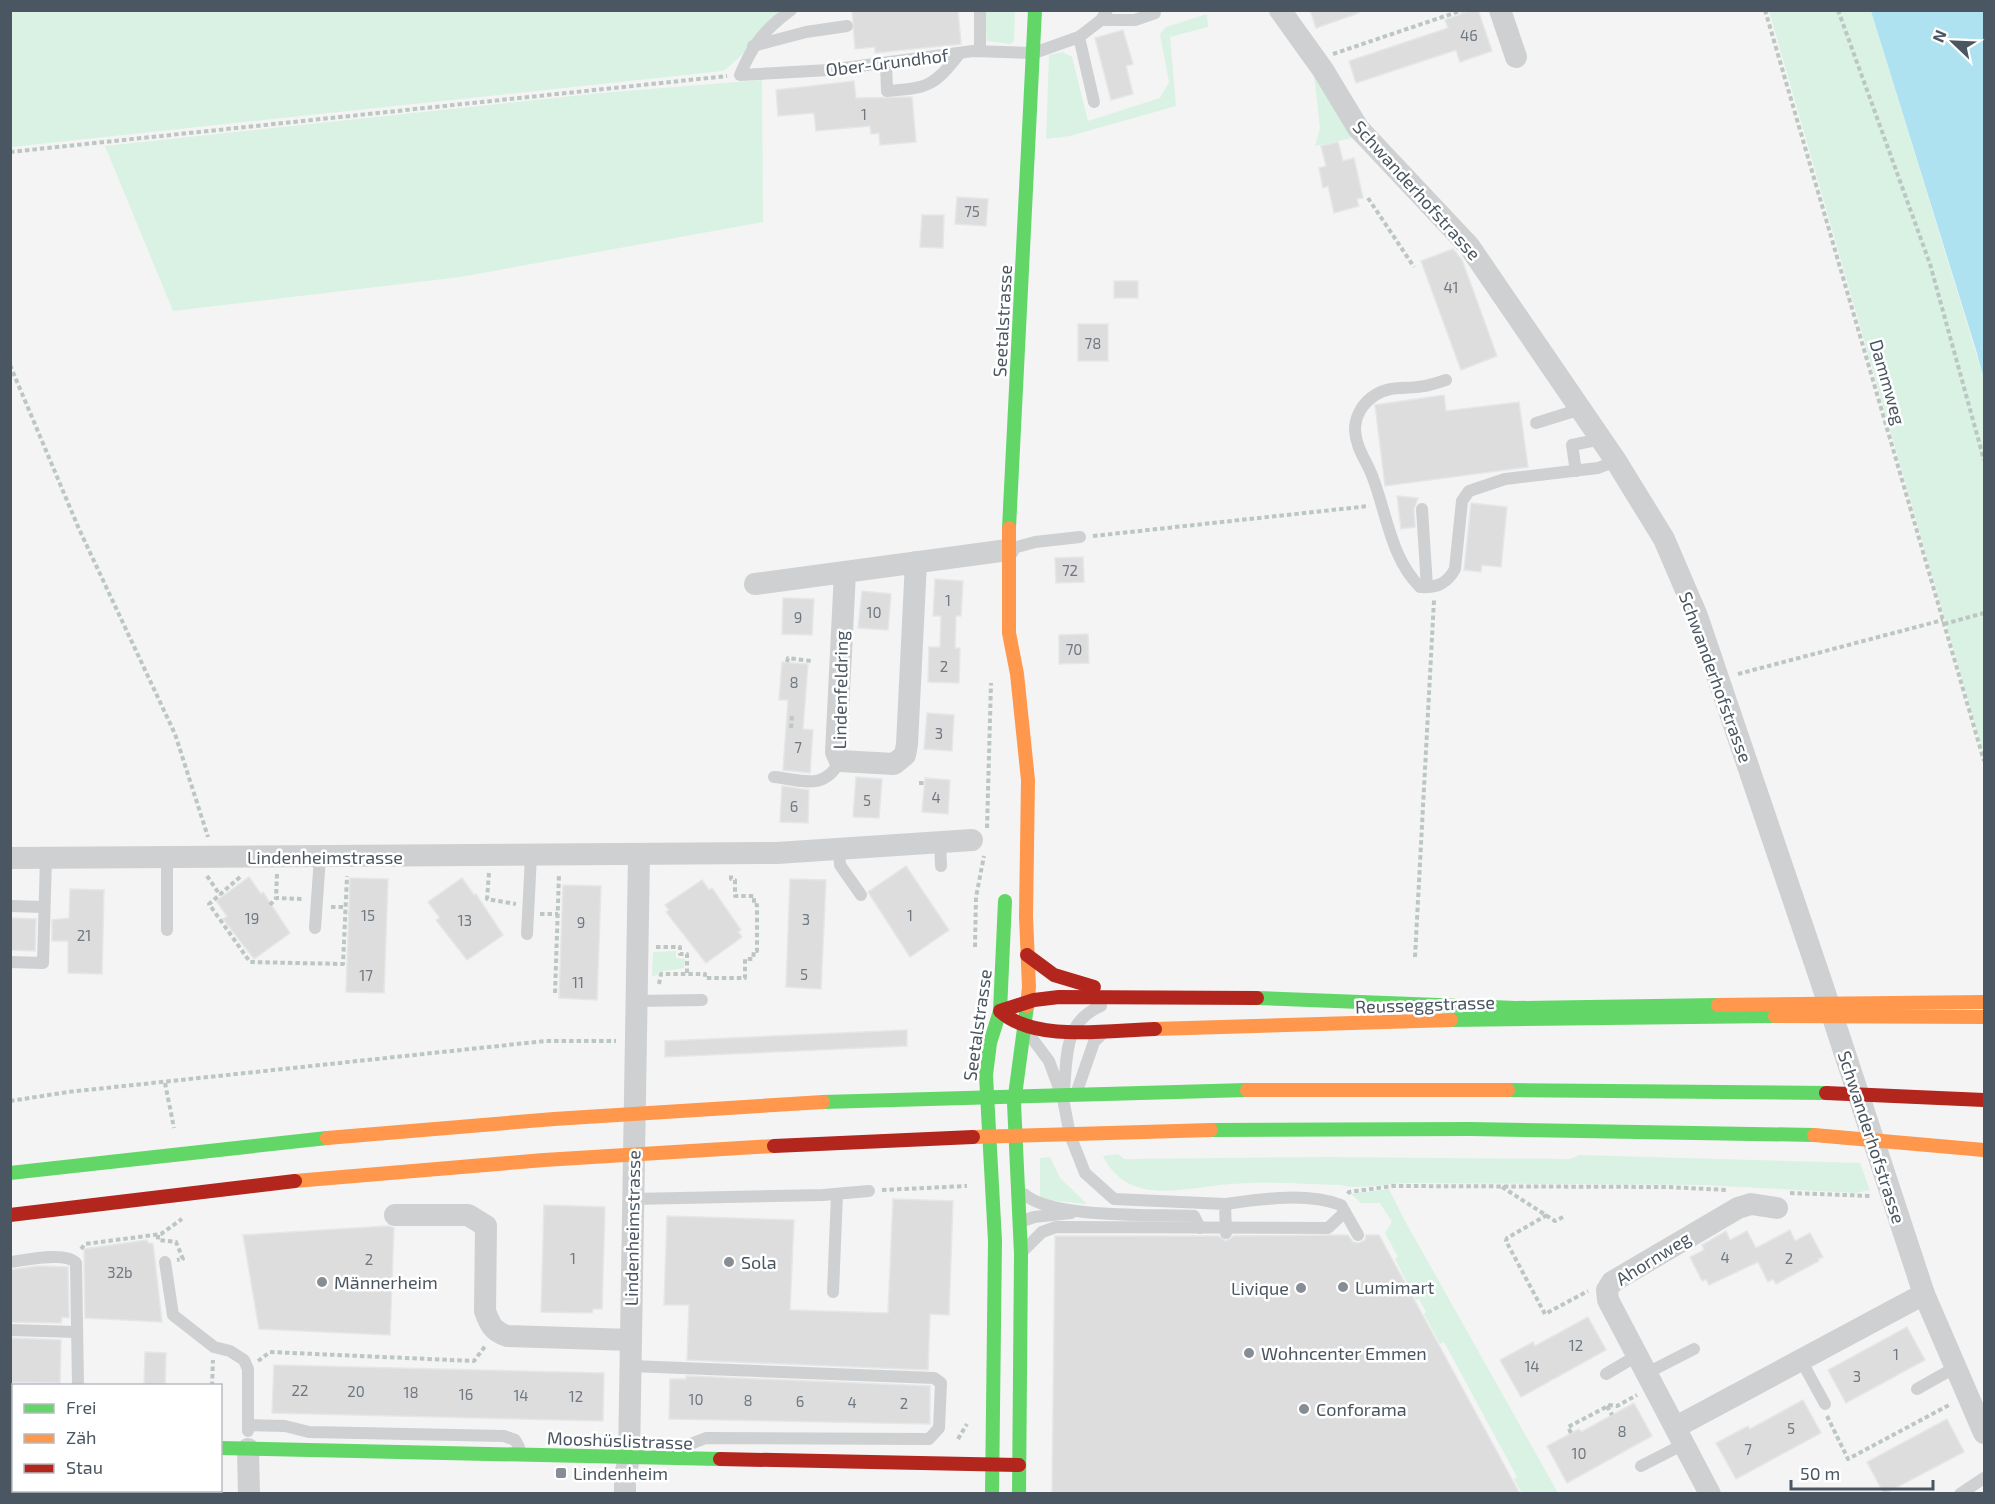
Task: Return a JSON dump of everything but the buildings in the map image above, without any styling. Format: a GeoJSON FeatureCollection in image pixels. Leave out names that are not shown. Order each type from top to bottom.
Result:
{"type":"FeatureCollection","features":[{"type":"Feature","properties":{"kind":"main road","name":"Seetalstrasse"},"geometry":{"type":"LineString","coordinates":[[1019,1494],[1021,1254],[1014,1095],[1027,1002],[1028,780],[1017,674],[1009,633],[1008,550],[1035,10]]}},
{"type":"Feature","properties":{"kind":"main road","name":"Seetalstrasse"},"geometry":{"type":"LineString","coordinates":[[996,674],[1009,633]]}},
{"type":"Feature","properties":{"kind":"main road","name":"Seetalstrasse"},"geometry":{"type":"LineString","coordinates":[[992,1494],[995,1241],[986,1075],[990,1043],[1000,1011],[1005,882]]}},
{"type":"Feature","properties":{"kind":"main road","name":"Reusseggstrasse"},"geometry":{"type":"LineString","coordinates":[[1027,955],[1054,975],[1124,997]]}},
{"type":"Feature","properties":{"kind":"main road","name":"Reusseggstrasse"},"geometry":{"type":"LineString","coordinates":[[1000,1011],[1027,1002],[1059,997],[1311,998],[1516,1008],[1808,1010],[1984,1017]]}},
{"type":"Feature","properties":{"kind":"main road","name":"Reusseggstrasse"},"geometry":{"type":"LineString","coordinates":[[1025,1029],[1338,1025],[1984,1002]]}},
{"type":"Feature","properties":{"kind":"main road"},"geometry":{"type":"LineString","coordinates":[[1000,1011],[1012,1023],[1025,1029]]}},
{"type":"Feature","properties":{"kind":"main road"},"geometry":{"type":"LineString","coordinates":[[10,1173],[136,1156],[610,1113],[870,1099],[1107,1092],[1434,1089],[1839,1093],[1984,1100]]}},
{"type":"Feature","properties":{"kind":"main road"},"geometry":{"type":"LineString","coordinates":[[10,1215],[143,1195],[385,1172],[868,1140],[1106,1132],[1395,1128],[1647,1131],[1854,1137],[1984,1150]]}},
{"type":"Feature","properties":{"kind":"main road","name":"Mooshüslistrasse"},"geometry":{"type":"LineString","coordinates":[[222,1448],[685,1460],[1019,1465]]}},
{"type":"Feature","properties":{"kind":"street","name":"Schwanderhofstrasse"},"geometry":{"type":"LineString","coordinates":[[1280,10],[1315,59],[1358,128],[1469,246],[1616,461],[1664,538],[1697,616],[1719,679],[1923,1294],[1984,1433]]}},
{"type":"Feature","properties":{"kind":"street"},"geometry":{"type":"LineString","coordinates":[[1500,10],[1516,57]]}},
{"type":"Feature","properties":{"kind":"street"},"geometry":{"type":"LineString","coordinates":[[755,584],[1008,550]]}},
{"type":"Feature","properties":{"kind":"street","name":"Lindenfeldring"},"geometry":{"type":"LineString","coordinates":[[845,572],[836,752],[840,761],[894,764],[905,755],[916,562]]}},
{"type":"Feature","properties":{"kind":"street","name":"Lindenheimstrasse"},"geometry":{"type":"LineString","coordinates":[[10,858],[639,855],[839,849],[981,840]]}},
{"type":"Feature","properties":{"kind":"street","name":"Lindenheimstrasse"},"geometry":{"type":"LineString","coordinates":[[625,1494],[625,1476],[629,1458],[634,1041],[639,855]]}},
{"type":"Feature","properties":{"kind":"street","name":"Ahornweg"},"geometry":{"type":"LineString","coordinates":[[1710,1494],[1608,1300],[1607,1290],[1612,1282],[1738,1208],[1781,1200]]}},
{"type":"Feature","properties":{"kind":"street"},"geometry":{"type":"LineString","coordinates":[[395,1215],[468,1215],[486,1226],[485,1311],[489,1325],[496,1332],[507,1336],[631,1340]]}},
{"type":"Feature","properties":{"kind":"street"},"geometry":{"type":"LineString","coordinates":[[1680,1435],[1801,1360],[1923,1294]]}},
{"type":"Feature","properties":{"kind":"street"},"geometry":{"type":"LineString","coordinates":[[248,1449],[249,1494]]}},
{"type":"Feature","properties":{"kind":"lane"},"geometry":{"type":"LineString","coordinates":[[740,75],[752,47],[771,25],[791,10]]}},
{"type":"Feature","properties":{"kind":"lane"},"geometry":{"type":"LineString","coordinates":[[980,10],[980,51]]}},
{"type":"Feature","properties":{"kind":"lane"},"geometry":{"type":"LineString","coordinates":[[1034,53],[1079,38],[1104,15],[1135,20],[1155,13]]}},
{"type":"Feature","properties":{"kind":"lane"},"geometry":{"type":"LineString","coordinates":[[752,47],[806,32],[847,26]]}},
{"type":"Feature","properties":{"kind":"lane"},"geometry":{"type":"LineString","coordinates":[[1079,38],[1094,102]]}},
{"type":"Feature","properties":{"kind":"lane","name":"Ober-Grundhof"},"geometry":{"type":"LineString","coordinates":[[740,75],[829,70],[980,51],[1034,53]]}},
{"type":"Feature","properties":{"kind":"lane"},"geometry":{"type":"LineString","coordinates":[[886,63],[887,91],[918,89],[931,85],[960,53]]}},
{"type":"Feature","properties":{"kind":"lane"},"geometry":{"type":"LineString","coordinates":[[1446,380],[1422,387],[1401,386],[1384,390],[1371,398],[1360,410],[1356,422],[1357,442],[1373,477],[1381,505],[1408,575],[1420,587],[1431,587],[1450,579],[1455,570],[1462,501],[1469,491],[1505,479],[1598,468],[1616,461]]}},
{"type":"Feature","properties":{"kind":"lane"},"geometry":{"type":"LineString","coordinates":[[1536,423],[1581,409]]}},
{"type":"Feature","properties":{"kind":"lane"},"geometry":{"type":"LineString","coordinates":[[1576,471],[1572,445],[1601,439]]}},
{"type":"Feature","properties":{"kind":"lane"},"geometry":{"type":"LineString","coordinates":[[1422,508],[1431,587]]}},
{"type":"Feature","properties":{"kind":"lane"},"geometry":{"type":"LineString","coordinates":[[1008,550],[1035,542],[1080,537]]}},
{"type":"Feature","properties":{"kind":"lane"},"geometry":{"type":"LineString","coordinates":[[774,777],[820,781],[829,778],[840,761]]}},
{"type":"Feature","properties":{"kind":"lane"},"geometry":{"type":"LineString","coordinates":[[940,842],[941,866]]}},
{"type":"Feature","properties":{"kind":"lane"},"geometry":{"type":"LineString","coordinates":[[839,849],[840,866],[861,894]]}},
{"type":"Feature","properties":{"kind":"lane"},"geometry":{"type":"LineString","coordinates":[[527,934],[531,855]]}},
{"type":"Feature","properties":{"kind":"lane"},"geometry":{"type":"LineString","coordinates":[[315,928],[320,857]]}},
{"type":"Feature","properties":{"kind":"lane"},"geometry":{"type":"LineString","coordinates":[[10,962],[43,963],[46,858]]}},
{"type":"Feature","properties":{"kind":"lane"},"geometry":{"type":"LineString","coordinates":[[167,858],[167,930]]}},
{"type":"Feature","properties":{"kind":"lane"},"geometry":{"type":"LineString","coordinates":[[10,906],[44,907]]}},
{"type":"Feature","properties":{"kind":"lane"},"geometry":{"type":"LineString","coordinates":[[1063,1099],[1073,1030],[1086,1014],[1124,997]]}},
{"type":"Feature","properties":{"kind":"lane"},"geometry":{"type":"LineString","coordinates":[[636,1000],[702,1000]]}},
{"type":"Feature","properties":{"kind":"lane"},"geometry":{"type":"LineString","coordinates":[[1025,1029],[1049,1061],[1063,1099],[1070,1135],[1085,1173],[1114,1199],[1225,1204],[1268,1198],[1330,1201],[1343,1209],[1358,1235]]}},
{"type":"Feature","properties":{"kind":"lane"},"geometry":{"type":"LineString","coordinates":[[1068,1118],[1094,1042],[1107,1029]]}},
{"type":"Feature","properties":{"kind":"lane"},"geometry":{"type":"LineString","coordinates":[[1017,1187],[1034,1202],[1084,1212]]}},
{"type":"Feature","properties":{"kind":"lane"},"geometry":{"type":"LineString","coordinates":[[633,1199],[837,1194],[869,1191]]}},
{"type":"Feature","properties":{"kind":"lane"},"geometry":{"type":"LineString","coordinates":[[832,1292],[837,1194]]}},
{"type":"Feature","properties":{"kind":"lane"},"geometry":{"type":"LineString","coordinates":[[1225,1204],[1227,1230]]}},
{"type":"Feature","properties":{"kind":"lane"},"geometry":{"type":"LineString","coordinates":[[1021,1254],[1042,1232],[1056,1227],[1227,1230],[1328,1228],[1343,1209]]}},
{"type":"Feature","properties":{"kind":"lane"},"geometry":{"type":"LineString","coordinates":[[995,1241],[1006,1230],[1034,1217],[1084,1212],[1194,1216],[1200,1228]]}},
{"type":"Feature","properties":{"kind":"lane"},"geometry":{"type":"LineString","coordinates":[[10,1262],[63,1256],[72,1258],[76,1263],[78,1384]]}},
{"type":"Feature","properties":{"kind":"lane"},"geometry":{"type":"LineString","coordinates":[[165,1262],[173,1315],[214,1347],[238,1355],[248,1369],[248,1449]]}},
{"type":"Feature","properties":{"kind":"lane"},"geometry":{"type":"LineString","coordinates":[[10,1330],[77,1332]]}},
{"type":"Feature","properties":{"kind":"lane"},"geometry":{"type":"LineString","coordinates":[[1606,1374],[1646,1371],[1694,1348]]}},
{"type":"Feature","properties":{"kind":"lane"},"geometry":{"type":"LineString","coordinates":[[1801,1360],[1825,1404]]}},
{"type":"Feature","properties":{"kind":"lane"},"geometry":{"type":"LineString","coordinates":[[631,1366],[934,1378],[941,1383],[939,1428],[929,1439],[705,1438],[685,1446],[685,1460]]}},
{"type":"Feature","properties":{"kind":"lane"},"geometry":{"type":"LineString","coordinates":[[1917,1389],[1956,1367]]}},
{"type":"Feature","properties":{"kind":"lane"},"geometry":{"type":"LineString","coordinates":[[248,1425],[285,1426],[309,1432],[504,1436],[515,1440],[525,1455]]}},
{"type":"Feature","properties":{"kind":"lane"},"geometry":{"type":"LineString","coordinates":[[1641,1466],[1680,1435]]}},
{"type":"Feature","properties":{"kind":"lane"},"geometry":{"type":"LineString","coordinates":[[891,1440],[910,1464]]}},
{"type":"Feature","properties":{"kind":"lane"},"geometry":{"type":"LineString","coordinates":[[1960,1494],[1984,1478]]}},
{"type":"Feature","properties":{"kind":"path"},"geometry":{"type":"LineString","coordinates":[[1315,59],[1463,10]]}},
{"type":"Feature","properties":{"kind":"path","name":"Dammweg"},"geometry":{"type":"LineString","coordinates":[[1765,10],[1984,761]]}},
{"type":"Feature","properties":{"kind":"path"},"geometry":{"type":"LineString","coordinates":[[1838,10],[1930,264],[1984,460]]}},
{"type":"Feature","properties":{"kind":"path"},"geometry":{"type":"LineString","coordinates":[[10,152],[740,75]]}},
{"type":"Feature","properties":{"kind":"path"},"geometry":{"type":"LineString","coordinates":[[1368,198],[1414,267]]}},
{"type":"Feature","properties":{"kind":"path"},"geometry":{"type":"LineString","coordinates":[[10,365],[79,529],[175,734],[215,857]]}},
{"type":"Feature","properties":{"kind":"path"},"geometry":{"type":"LineString","coordinates":[[1080,537],[1381,505]]}},
{"type":"Feature","properties":{"kind":"path"},"geometry":{"type":"LineString","coordinates":[[1415,957],[1431,587]]}},
{"type":"Feature","properties":{"kind":"path"},"geometry":{"type":"LineString","coordinates":[[1719,679],[1984,613]]}},
{"type":"Feature","properties":{"kind":"path"},"geometry":{"type":"LineString","coordinates":[[787,662],[788,658],[811,661]]}},
{"type":"Feature","properties":{"kind":"path"},"geometry":{"type":"LineString","coordinates":[[975,956],[976,897],[996,674]]}},
{"type":"Feature","properties":{"kind":"path"},"geometry":{"type":"LineString","coordinates":[[791,728],[792,715]]}},
{"type":"Feature","properties":{"kind":"path"},"geometry":{"type":"LineString","coordinates":[[919,783],[924,783]]}},
{"type":"Feature","properties":{"kind":"path"},"geometry":{"type":"LineString","coordinates":[[555,993],[560,855]]}},
{"type":"Feature","properties":{"kind":"path"},"geometry":{"type":"LineString","coordinates":[[490,856],[487,899],[528,907]]}},
{"type":"Feature","properties":{"kind":"path"},"geometry":{"type":"LineString","coordinates":[[250,857],[250,870],[209,904],[250,962],[343,964],[348,857]]}},
{"type":"Feature","properties":{"kind":"path"},"geometry":{"type":"LineString","coordinates":[[270,905],[276,898],[277,857]]}},
{"type":"Feature","properties":{"kind":"path"},"geometry":{"type":"LineString","coordinates":[[652,984],[661,984],[661,974],[705,974],[705,978],[745,978],[745,959],[753,959],[754,951],[757,951],[757,905],[754,905],[754,896],[735,896],[731,866]]}},
{"type":"Feature","properties":{"kind":"path"},"geometry":{"type":"LineString","coordinates":[[276,898],[317,899]]}},
{"type":"Feature","properties":{"kind":"path"},"geometry":{"type":"LineString","coordinates":[[650,947],[680,947],[680,954],[687,954],[687,974]]}},
{"type":"Feature","properties":{"kind":"path"},"geometry":{"type":"LineString","coordinates":[[10,1101],[68,1092],[545,1041],[634,1041]]}},
{"type":"Feature","properties":{"kind":"path"},"geometry":{"type":"LineString","coordinates":[[869,1191],[974,1185]]}},
{"type":"Feature","properties":{"kind":"path"},"geometry":{"type":"LineString","coordinates":[[1343,1209],[1349,1192],[1393,1186],[1667,1187],[1733,1190]]}},
{"type":"Feature","properties":{"kind":"path"},"geometry":{"type":"LineString","coordinates":[[1502,1187],[1555,1221],[1563,1217]]}},
{"type":"Feature","properties":{"kind":"path"},"geometry":{"type":"LineString","coordinates":[[1781,1200],[1879,1196],[1889,1192]]}},
{"type":"Feature","properties":{"kind":"path"},"geometry":{"type":"LineString","coordinates":[[1547,1215],[1507,1238],[1506,1241],[1545,1314],[1592,1289]]}},
{"type":"Feature","properties":{"kind":"path"},"geometry":{"type":"LineString","coordinates":[[158,1235],[158,1240],[176,1242],[181,1250],[181,1259]]}},
{"type":"Feature","properties":{"kind":"path"},"geometry":{"type":"LineString","coordinates":[[248,1369],[270,1352],[474,1361],[496,1332]]}},
{"type":"Feature","properties":{"kind":"path"},"geometry":{"type":"LineString","coordinates":[[212,1384],[214,1347]]}},
{"type":"Feature","properties":{"kind":"path"},"geometry":{"type":"LineString","coordinates":[[1571,1433],[1568,1427],[1607,1407],[1617,1406],[1646,1371]]}},
{"type":"Feature","properties":{"kind":"path"},"geometry":{"type":"LineString","coordinates":[[1825,1404],[1827,1420],[1848,1458],[1968,1395]]}},
{"type":"Feature","properties":{"kind":"path"},"geometry":{"type":"LineString","coordinates":[[1607,1407],[1612,1415]]}},
{"type":"Feature","properties":{"kind":"path"},"geometry":{"type":"LineString","coordinates":[[956,1464],[956,1441],[970,1416]]}},
{"type":"Feature","properties":{"kind":"green space"},"geometry":{"type":"Polygon","coordinates":[[[11,11],[784,11],[723,71],[11,147],[11,11]]]}},
{"type":"Feature","properties":{"kind":"green space"},"geometry":{"type":"Polygon","coordinates":[[[985,11],[1015,11],[1014,41],[1010,44],[987,41],[985,11]]]}},
{"type":"Feature","properties":{"kind":"green space"},"geometry":{"type":"Polygon","coordinates":[[[1769,11],[1871,11],[1984,379],[1984,755],[1769,11]]]}},
{"type":"Feature","properties":{"kind":"green space"},"geometry":{"type":"Polygon","coordinates":[[[1207,14],[1208,27],[1170,37],[1176,106],[1070,136],[1046,139],[1049,55],[1063,52],[1072,57],[1088,121],[1160,98],[1169,82],[1160,34],[1166,27],[1207,14]]]}},
{"type":"Feature","properties":{"kind":"green space"},"geometry":{"type":"Polygon","coordinates":[[[1313,66],[1352,138],[1315,146],[1320,128],[1313,66]]]}},
{"type":"Feature","properties":{"kind":"green space"},"geometry":{"type":"Polygon","coordinates":[[[762,80],[763,222],[460,277],[173,311],[105,146],[601,93],[762,80]]]}},
{"type":"Feature","properties":{"kind":"green space"},"geometry":{"type":"Polygon","coordinates":[[[676,951],[676,958],[685,959],[684,968],[664,971],[652,977],[653,952],[676,951]]]}},
{"type":"Feature","properties":{"kind":"green space"},"geometry":{"type":"Polygon","coordinates":[[[1118,1154],[1124,1159],[1327,1157],[1570,1159],[1579,1155],[1860,1163],[1870,1190],[1855,1193],[1701,1185],[1410,1183],[1356,1187],[1272,1183],[1231,1184],[1159,1191],[1143,1189],[1128,1183],[1114,1172],[1103,1156],[1118,1154]]]}},
{"type":"Feature","properties":{"kind":"green space"},"geometry":{"type":"Polygon","coordinates":[[[1050,1157],[1060,1178],[1087,1204],[1040,1199],[1040,1158],[1050,1157]]]}},
{"type":"Feature","properties":{"kind":"green space"},"geometry":{"type":"Polygon","coordinates":[[[1389,1189],[1558,1493],[1522,1493],[1514,1479],[1517,1477],[1444,1342],[1440,1344],[1424,1314],[1426,1312],[1419,1299],[1416,1300],[1395,1259],[1398,1257],[1385,1233],[1392,1222],[1380,1203],[1361,1203],[1351,1194],[1389,1189]]]}},
{"type":"Feature","properties":{"kind":"water"},"geometry":{"type":"Polygon","coordinates":[[[1871,11],[1984,11],[1984,379],[1976,350],[1871,11]]]}},
{"type":"Feature","properties":{"kind":"traffic: fast"},"geometry":{"type":"LineString","coordinates":[[1009,528],[1035,10]]}},
{"type":"Feature","properties":{"kind":"traffic: fast"},"geometry":{"type":"LineString","coordinates":[[992,1494],[995,1241],[986,1075],[990,1043],[1000,1011],[1005,901]]}},
{"type":"Feature","properties":{"kind":"traffic: fast"},"geometry":{"type":"LineString","coordinates":[[1257,998],[1516,1008],[1718,1005]]}},
{"type":"Feature","properties":{"kind":"traffic: fast"},"geometry":{"type":"LineString","coordinates":[[1019,1494],[1021,1254],[1014,1103],[1027,1006]]}},
{"type":"Feature","properties":{"kind":"traffic: fast"},"geometry":{"type":"LineString","coordinates":[[1451,1020],[1775,1016]]}},
{"type":"Feature","properties":{"kind":"traffic: fast"},"geometry":{"type":"LineString","coordinates":[[823,1102],[1247,1090]]}},
{"type":"Feature","properties":{"kind":"traffic: fast"},"geometry":{"type":"LineString","coordinates":[[1508,1090],[1826,1093]]}},
{"type":"Feature","properties":{"kind":"traffic: fast"},"geometry":{"type":"LineString","coordinates":[[1211,1130],[1470,1129],[1814,1135]]}},
{"type":"Feature","properties":{"kind":"traffic: fast"},"geometry":{"type":"LineString","coordinates":[[10,1173],[327,1138]]}},
{"type":"Feature","properties":{"kind":"traffic: fast"},"geometry":{"type":"LineString","coordinates":[[222,1448],[720,1459]]}},
{"type":"Feature","properties":{"kind":"traffic: slow"},"geometry":{"type":"LineString","coordinates":[[1009,528],[1009,633],[1017,674],[1028,780],[1026,916],[1029,987],[1027,1006]]}},
{"type":"Feature","properties":{"kind":"traffic: slow"},"geometry":{"type":"LineString","coordinates":[[1718,1005],[1984,1002]]}},
{"type":"Feature","properties":{"kind":"traffic: slow"},"geometry":{"type":"LineString","coordinates":[[1775,1016],[1984,1017]]}},
{"type":"Feature","properties":{"kind":"traffic: slow"},"geometry":{"type":"LineString","coordinates":[[1155,1029],[1451,1020]]}},
{"type":"Feature","properties":{"kind":"traffic: slow"},"geometry":{"type":"LineString","coordinates":[[1247,1090],[1508,1090]]}},
{"type":"Feature","properties":{"kind":"traffic: slow"},"geometry":{"type":"LineString","coordinates":[[327,1138],[554,1119],[823,1102]]}},
{"type":"Feature","properties":{"kind":"traffic: slow"},"geometry":{"type":"LineString","coordinates":[[973,1137],[1211,1130]]}},
{"type":"Feature","properties":{"kind":"traffic: slow"},"geometry":{"type":"LineString","coordinates":[[1814,1135],[1984,1150]]}},
{"type":"Feature","properties":{"kind":"traffic: slow"},"geometry":{"type":"LineString","coordinates":[[295,1181],[544,1160],[774,1146]]}},
{"type":"Feature","properties":{"kind":"traffic: jam"},"geometry":{"type":"LineString","coordinates":[[1027,955],[1054,975],[1094,987]]}},
{"type":"Feature","properties":{"kind":"traffic: jam"},"geometry":{"type":"LineString","coordinates":[[1155,1029],[1095,1032],[1052,1031],[1015,1021],[1000,1011],[1034,1000],[1059,997],[1257,998]]}},
{"type":"Feature","properties":{"kind":"traffic: jam"},"geometry":{"type":"LineString","coordinates":[[1826,1093],[1984,1100]]}},
{"type":"Feature","properties":{"kind":"traffic: jam"},"geometry":{"type":"LineString","coordinates":[[774,1146],[973,1137]]}},
{"type":"Feature","properties":{"kind":"traffic: jam"},"geometry":{"type":"LineString","coordinates":[[10,1215],[295,1181]]}},
{"type":"Feature","properties":{"kind":"traffic: jam"},"geometry":{"type":"LineString","coordinates":[[720,1459],[1019,1465]]}},
{"type":"Feature","properties":{"kind":"place","name":"Sola"},"geometry":{"type":"Point","coordinates":[729,1262]}},
{"type":"Feature","properties":{"kind":"place","name":"Männerheim"},"geometry":{"type":"Point","coordinates":[322,1282]}},
{"type":"Feature","properties":{"kind":"place","name":"Lumimart"},"geometry":{"type":"Point","coordinates":[1343,1287]}},
{"type":"Feature","properties":{"kind":"place","name":"Livique"},"geometry":{"type":"Point","coordinates":[1301,1288]}},
{"type":"Feature","properties":{"kind":"place","name":"Wohncenter Emmen"},"geometry":{"type":"Point","coordinates":[1249,1353]}},
{"type":"Feature","properties":{"kind":"place","name":"Conforama"},"geometry":{"type":"Point","coordinates":[1304,1409]}},
{"type":"Feature","properties":{"kind":"place","name":"Lindenheim"},"geometry":{"type":"Point","coordinates":[561,1473]}}]}
